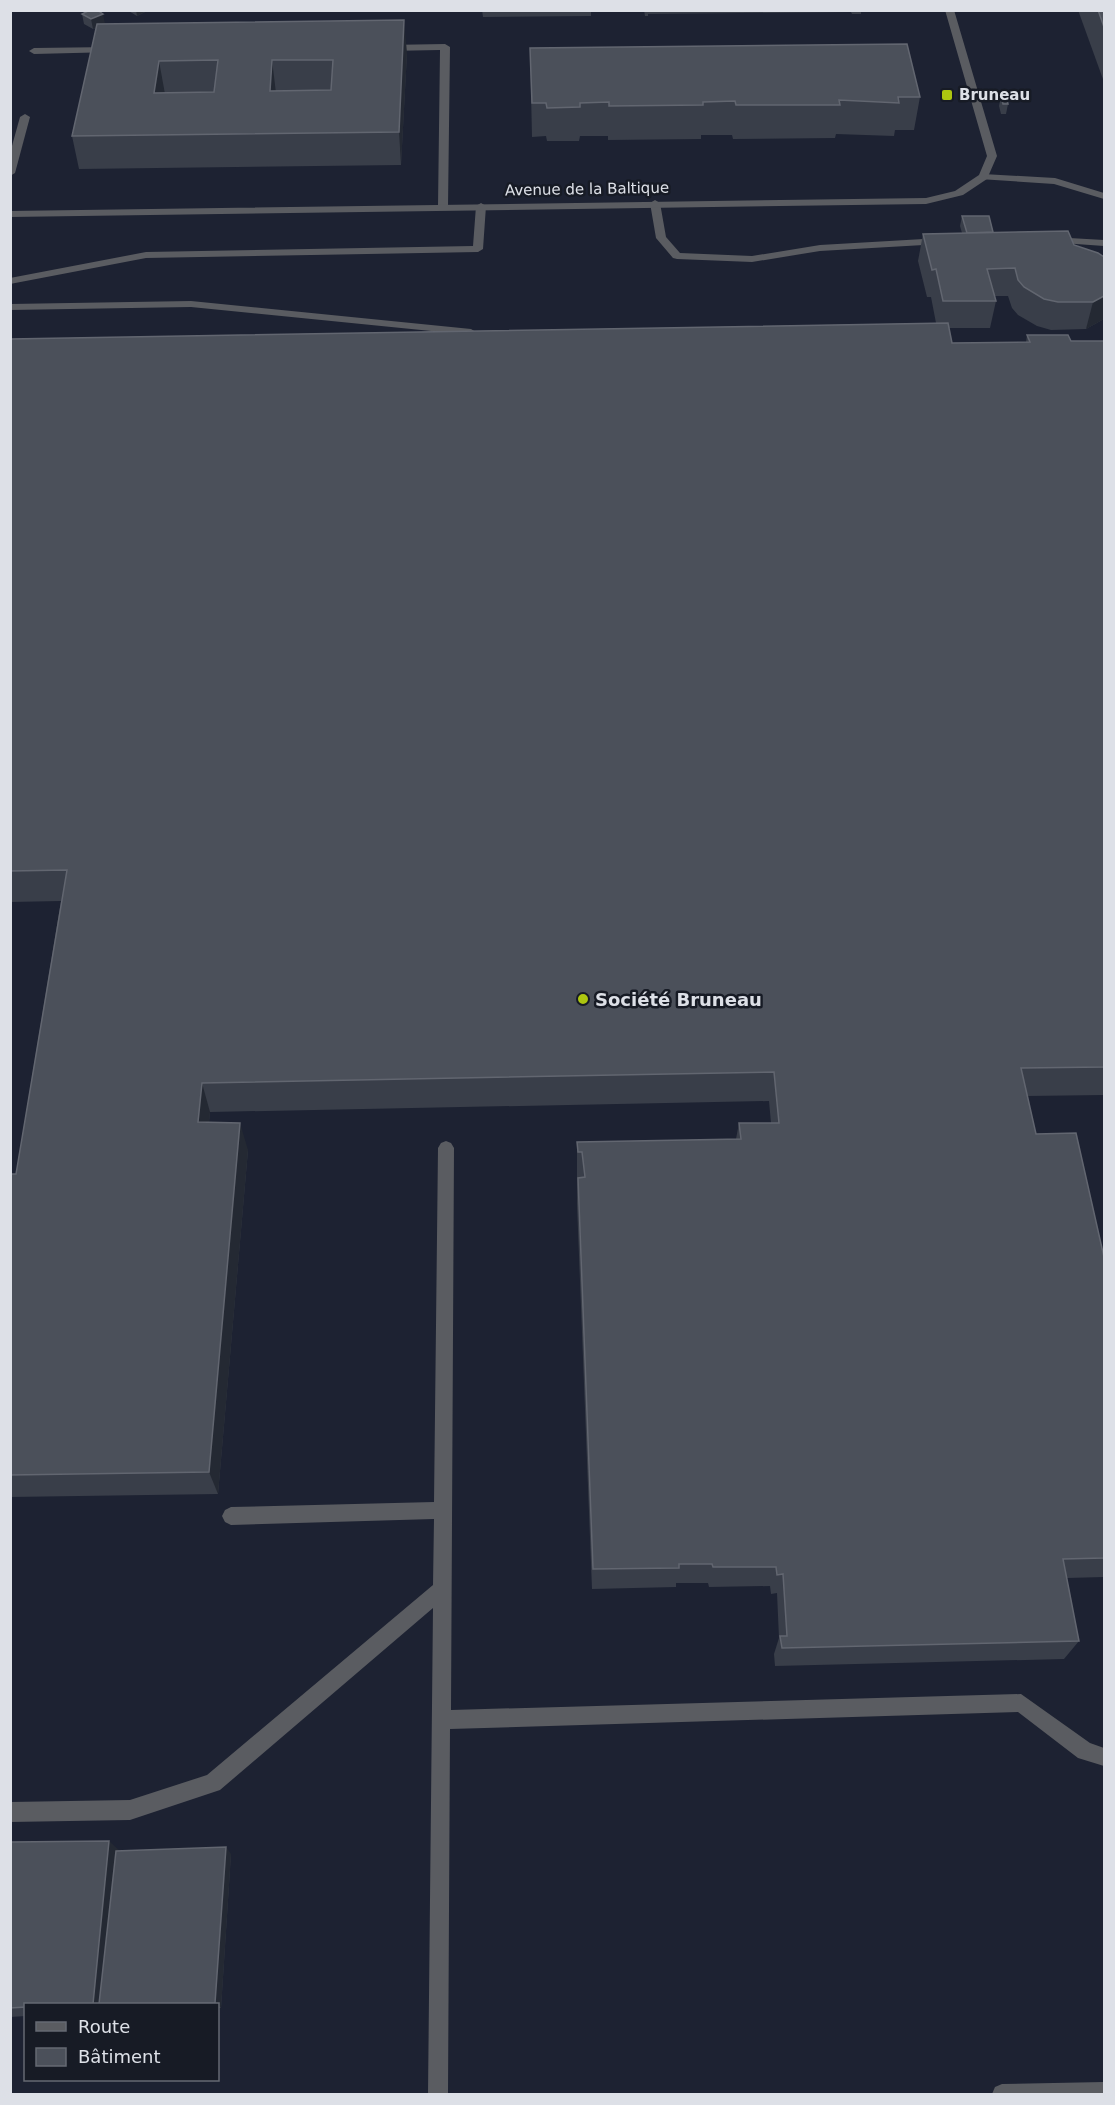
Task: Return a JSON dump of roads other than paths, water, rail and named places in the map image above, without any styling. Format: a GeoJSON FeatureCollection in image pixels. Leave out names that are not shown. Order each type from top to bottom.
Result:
{"type":"FeatureCollection","features":[{"type":"Feature","properties":{"kind":"street"},"geometry":{"type":"LineString","coordinates":[[949,10],[992,156],[983,177],[1055,180],[1104,196]]}},
{"type":"Feature","properties":{"kind":"street"},"geometry":{"type":"LineString","coordinates":[[374,48],[445,47],[443,206]]}},
{"type":"Feature","properties":{"kind":"street"},"geometry":{"type":"LineString","coordinates":[[34,51],[128,50]]}},
{"type":"Feature","properties":{"kind":"street"},"geometry":{"type":"LineString","coordinates":[[10,173],[25,117]]}},
{"type":"Feature","properties":{"kind":"street","name":"Avenue de la Baltique"},"geometry":{"type":"LineString","coordinates":[[10,214],[443,206],[926,201],[959,193],[983,177]]}},
{"type":"Feature","properties":{"kind":"street"},"geometry":{"type":"LineString","coordinates":[[655,203],[661,238],[677,256],[752,259],[820,248],[956,240]]}},
{"type":"Feature","properties":{"kind":"street"},"geometry":{"type":"LineString","coordinates":[[10,281],[146,255],[478,249],[481,206]]}},
{"type":"Feature","properties":{"kind":"street"},"geometry":{"type":"LineString","coordinates":[[1035,240],[1104,243]]}},
{"type":"Feature","properties":{"kind":"street"},"geometry":{"type":"LineString","coordinates":[[1070,240],[1104,248]]}},
{"type":"Feature","properties":{"kind":"street"},"geometry":{"type":"LineString","coordinates":[[10,307],[191,304],[460,332],[483,332]]}},
{"type":"Feature","properties":{"kind":"street"},"geometry":{"type":"LineString","coordinates":[[438,2094],[446,1148]]}},
{"type":"Feature","properties":{"kind":"street"},"geometry":{"type":"LineString","coordinates":[[231,1516],[443,1510]]}},
{"type":"Feature","properties":{"kind":"street"},"geometry":{"type":"LineString","coordinates":[[10,1812],[130,1810],[213,1783],[442,1588]]}},
{"type":"Feature","properties":{"kind":"street"},"geometry":{"type":"LineString","coordinates":[[441,1720],[1022,1703],[1085,1752],[1104,1757]]}},
{"type":"Feature","properties":{"kind":"street"},"geometry":{"type":"LineString","coordinates":[[1002,2094],[1104,2092]]}},
{"type":"Feature","properties":{"kind":"place","name":"Bruneau"},"geometry":{"type":"Point","coordinates":[947,95]}},
{"type":"Feature","properties":{"kind":"place","name":"Société Bruneau"},"geometry":{"type":"Point","coordinates":[583,999]}}]}
